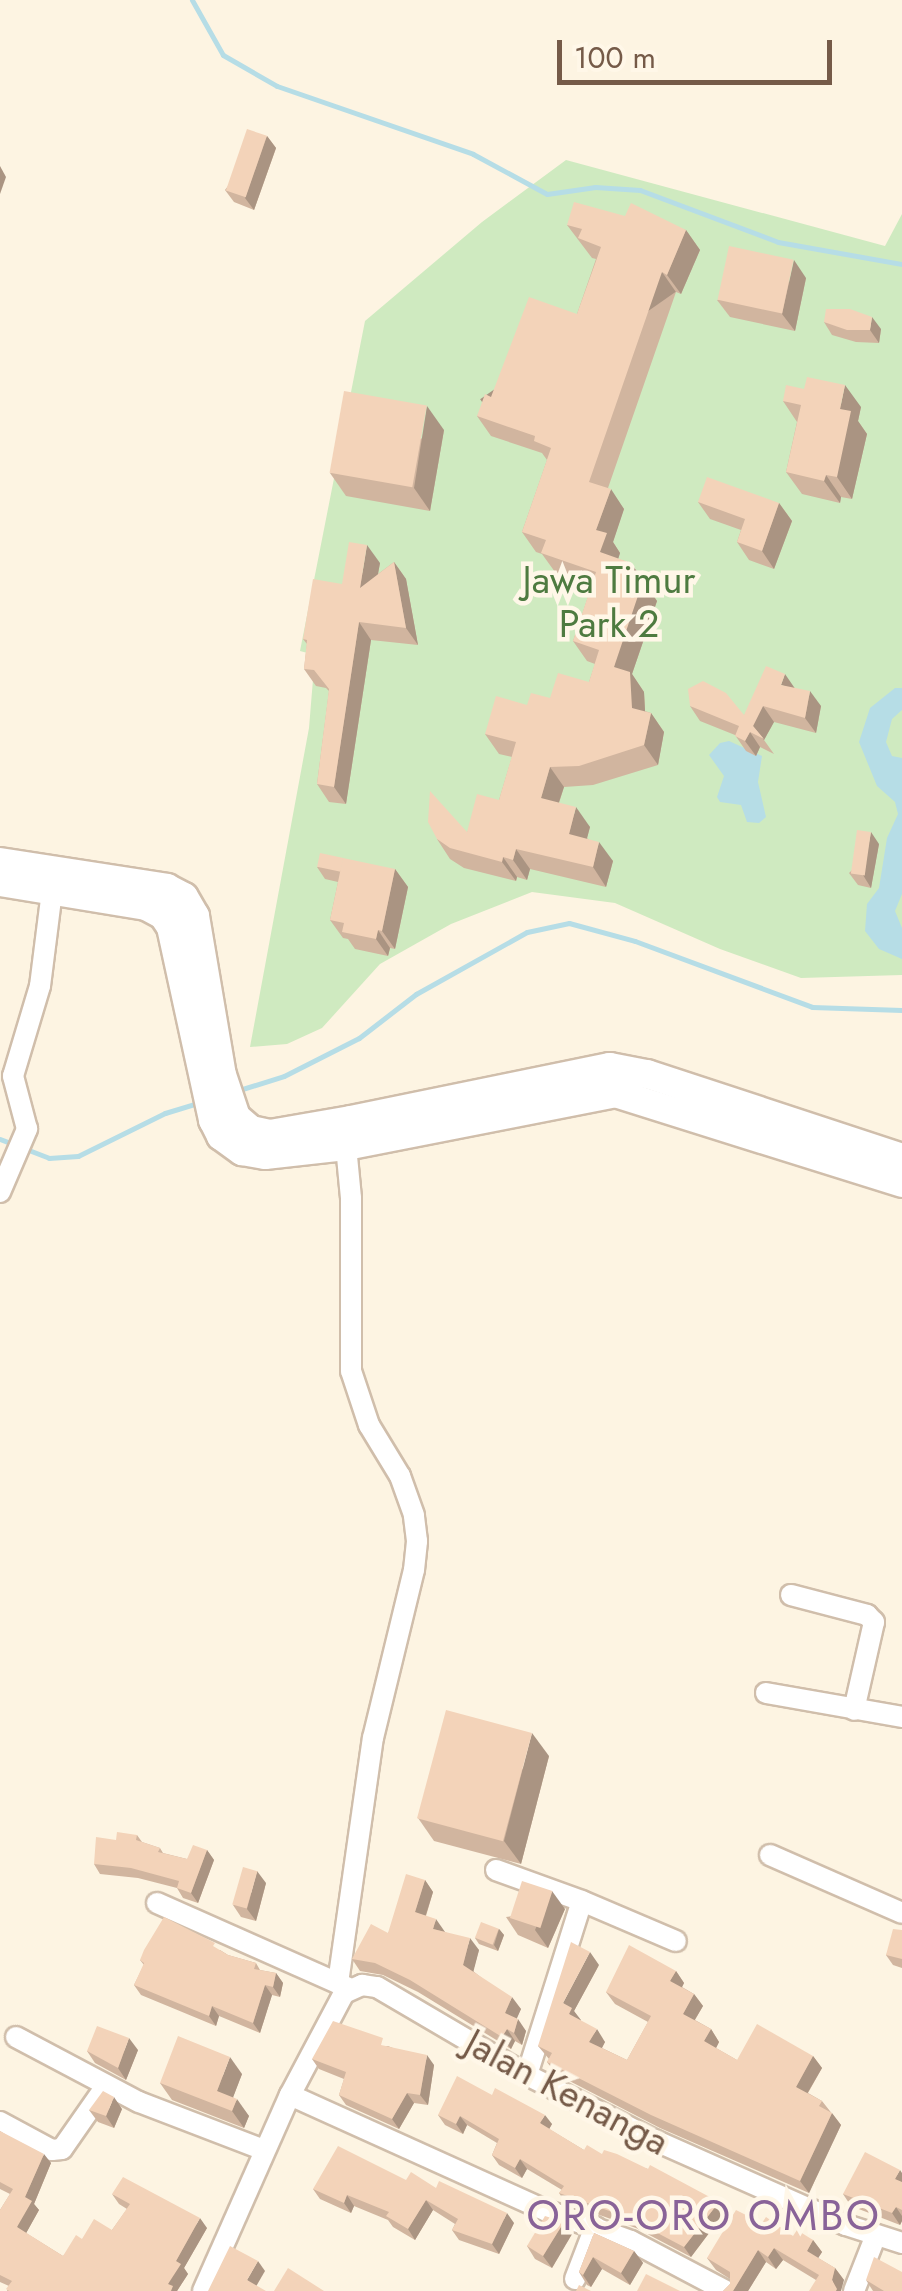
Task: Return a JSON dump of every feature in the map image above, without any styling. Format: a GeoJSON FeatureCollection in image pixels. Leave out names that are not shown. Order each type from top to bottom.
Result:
{"type":"FeatureCollection","features":[{"type":"Feature","properties":{"kind":"street"},"geometry":{"type":"LineString","coordinates":[[0,862],[167,888],[184,897],[195,916],[212,1076]]}},
{"type":"Feature","properties":{"kind":"street"},"geometry":{"type":"LineString","coordinates":[[0,882],[146,906],[168,920],[230,1145],[256,1155],[346,1146],[615,1093],[902,1183]]}},
{"type":"Feature","properties":{"kind":"street"},"geometry":{"type":"LineString","coordinates":[[0,1192],[26,1119],[13,1076],[40,986],[52,891]]}},
{"type":"Feature","properties":{"kind":"street"},"geometry":{"type":"LineString","coordinates":[[224,1119],[270,1134],[610,1066],[648,1074],[902,1158]]}},
{"type":"Feature","properties":{"kind":"street"},"geometry":{"type":"LineString","coordinates":[[203,2291],[264,2150],[344,1986],[373,1738],[414,1570],[414,1515],[400,1476],[369,1425],[351,1371],[351,1198],[346,1146]]}},
{"type":"Feature","properties":{"kind":"street"},"geometry":{"type":"LineString","coordinates":[[791,1594],[867,1615],[874,1622],[854,1710]]}},
{"type":"Feature","properties":{"kind":"street"},"geometry":{"type":"LineString","coordinates":[[766,1692],[902,1717]]}},
{"type":"Feature","properties":{"kind":"street"},"geometry":{"type":"LineString","coordinates":[[770,1855],[902,1914]]}},
{"type":"Feature","properties":{"kind":"street"},"geometry":{"type":"LineString","coordinates":[[496,1870],[582,1900],[676,1941]]}},
{"type":"Feature","properties":{"kind":"street"},"geometry":{"type":"LineString","coordinates":[[527,2075],[582,1900]]}},
{"type":"Feature","properties":{"kind":"street","name":"Jalan Kenanga"},"geometry":{"type":"LineString","coordinates":[[158,1902],[344,1986],[377,1987],[527,2075],[654,2140],[902,2244]]}},
{"type":"Feature","properties":{"kind":"street"},"geometry":{"type":"LineString","coordinates":[[16,2037],[106,2086],[264,2150]]}},
{"type":"Feature","properties":{"kind":"street"},"geometry":{"type":"LineString","coordinates":[[0,2122],[52,2150],[62,2149],[106,2086]]}},
{"type":"Feature","properties":{"kind":"street"},"geometry":{"type":"LineString","coordinates":[[290,2096],[545,2210],[631,2241],[726,2291]]}},
{"type":"Feature","properties":{"kind":"street"},"geometry":{"type":"LineString","coordinates":[[576,2279],[594,2227]]}},
{"type":"Feature","properties":{"kind":"street"},"geometry":{"type":"LineString","coordinates":[[854,2291],[876,2234]]}},
{"type":"Feature","properties":{"kind":"green space","name":"Jawa Timur Park 2"},"geometry":{"type":"Polygon","coordinates":[[[566,160],[885,246],[902,214],[902,975],[801,978],[720,949],[615,903],[532,892],[451,924],[380,964],[322,1028],[287,1044],[250,1047],[309,728],[315,655],[300,651],[365,321],[482,222],[566,160]]]}},
{"type":"Feature","properties":{"kind":"water"},"geometry":{"type":"Polygon","coordinates":[[[895,688],[902,688],[902,710],[892,719],[886,742],[892,756],[902,758],[902,894],[895,911],[902,928],[902,959],[879,949],[865,931],[867,904],[879,888],[887,838],[898,814],[895,802],[877,786],[859,742],[870,708],[895,688]]]}},
{"type":"Feature","properties":{"kind":"water"},"geometry":{"type":"Polygon","coordinates":[[[729,741],[762,756],[758,782],[766,817],[759,823],[747,822],[741,805],[720,802],[717,797],[724,776],[709,755],[720,743],[729,741]]]}},
{"type":"Feature","properties":{"kind":"building"},"geometry":{"type":"Polygon","coordinates":[[[247,129],[267,136],[246,197],[226,190],[247,129]]]}},
{"type":"Feature","properties":{"kind":"building"},"geometry":{"type":"Polygon","coordinates":[[[574,202],[625,216],[631,203],[686,230],[667,275],[662,272],[589,482],[611,489],[596,530],[607,533],[600,552],[631,563],[627,576],[643,581],[614,667],[630,672],[632,708],[651,713],[644,745],[579,766],[550,767],[541,798],[576,807],[569,834],[599,842],[593,867],[516,849],[513,860],[503,857],[502,862],[450,848],[437,839],[428,822],[430,791],[467,832],[477,794],[499,800],[516,742],[485,734],[496,696],[527,705],[531,693],[550,698],[558,673],[589,682],[599,650],[573,641],[596,572],[541,553],[546,540],[522,532],[551,448],[534,441],[535,436],[477,416],[485,394],[491,397],[529,297],[577,314],[601,247],[578,238],[582,229],[567,225],[574,202]]]}},
{"type":"Feature","properties":{"kind":"building"},"geometry":{"type":"Polygon","coordinates":[[[729,246],[794,260],[782,314],[718,300],[729,246]]]}},
{"type":"Feature","properties":{"kind":"building"},"geometry":{"type":"Polygon","coordinates":[[[826,309],[850,309],[872,317],[870,330],[847,330],[824,322],[826,309]]]}},
{"type":"Feature","properties":{"kind":"building"},"geometry":{"type":"Polygon","coordinates":[[[807,377],[845,385],[840,409],[851,411],[837,477],[826,475],[824,481],[786,472],[801,405],[783,401],[786,385],[804,389],[807,377]]]}},
{"type":"Feature","properties":{"kind":"building"},"geometry":{"type":"Polygon","coordinates":[[[344,391],[427,406],[412,487],[330,473],[344,391]]]}},
{"type":"Feature","properties":{"kind":"building"},"geometry":{"type":"Polygon","coordinates":[[[707,477],[779,503],[762,551],[737,542],[745,519],[698,502],[707,477]]]}},
{"type":"Feature","properties":{"kind":"building"},"geometry":{"type":"Polygon","coordinates":[[[349,542],[367,545],[360,588],[394,562],[406,628],[359,622],[334,787],[317,784],[329,689],[314,670],[304,669],[307,640],[303,639],[313,579],[342,584],[349,542]]]}},
{"type":"Feature","properties":{"kind":"building"},"geometry":{"type":"Polygon","coordinates":[[[766,666],[785,674],[781,685],[810,691],[805,718],[763,706],[753,726],[764,739],[750,732],[745,741],[735,736],[739,726],[690,706],[688,689],[703,681],[726,693],[744,715],[766,666]]]}},
{"type":"Feature","properties":{"kind":"building"},"geometry":{"type":"Polygon","coordinates":[[[857,830],[871,832],[865,876],[851,874],[857,830]]]}},
{"type":"Feature","properties":{"kind":"building"},"geometry":{"type":"Polygon","coordinates":[[[320,853],[343,858],[341,872],[317,867],[320,853]]]}},
{"type":"Feature","properties":{"kind":"building"},"geometry":{"type":"Polygon","coordinates":[[[343,858],[395,869],[382,931],[378,930],[376,939],[342,932],[344,923],[330,920],[343,858]]]}},
{"type":"Feature","properties":{"kind":"building"},"geometry":{"type":"Polygon","coordinates":[[[446,1710],[532,1733],[503,1841],[417,1818],[446,1710]]]}},
{"type":"Feature","properties":{"kind":"building"},"geometry":{"type":"Polygon","coordinates":[[[117,1832],[137,1835],[136,1840],[160,1848],[158,1852],[187,1859],[193,1845],[207,1850],[191,1893],[177,1888],[179,1881],[131,1868],[94,1864],[96,1837],[116,1840],[117,1832]]]}},
{"type":"Feature","properties":{"kind":"building"},"geometry":{"type":"Polygon","coordinates":[[[243,1867],[257,1871],[247,1909],[232,1904],[243,1867]]]}},
{"type":"Feature","properties":{"kind":"building"},"geometry":{"type":"Polygon","coordinates":[[[406,1874],[425,1880],[415,1912],[436,1919],[433,1929],[470,1938],[463,1965],[512,1997],[505,2013],[518,2019],[514,2033],[507,2029],[502,2037],[410,1980],[375,1963],[352,1959],[371,1924],[388,1933],[406,1874]]]}},
{"type":"Feature","properties":{"kind":"building"},"geometry":{"type":"Polygon","coordinates":[[[522,1881],[552,1891],[540,1928],[510,1918],[522,1881]]]}},
{"type":"Feature","properties":{"kind":"building"},"geometry":{"type":"Polygon","coordinates":[[[164,1917],[215,1943],[213,1946],[228,1955],[256,1963],[254,1969],[276,1973],[273,1987],[265,1985],[253,2023],[212,2006],[209,2016],[134,1985],[144,1963],[140,1960],[144,1950],[164,1917]]]}},
{"type":"Feature","properties":{"kind":"building"},"geometry":{"type":"Polygon","coordinates":[[[481,1922],[499,1929],[493,1945],[475,1938],[481,1922]]]}},
{"type":"Feature","properties":{"kind":"building"},"geometry":{"type":"Polygon","coordinates":[[[893,1929],[902,1930],[902,1959],[886,1955],[893,1929]]]}},
{"type":"Feature","properties":{"kind":"building"},"geometry":{"type":"Polygon","coordinates":[[[571,1942],[590,1952],[563,2003],[572,2008],[569,2014],[597,2029],[589,2042],[627,2060],[651,2016],[606,1992],[629,1945],[676,1971],[670,1981],[694,1994],[683,2014],[711,2029],[704,2041],[737,2060],[757,2024],[813,2056],[796,2087],[822,2101],[819,2106],[832,2113],[800,2181],[651,2115],[547,2062],[552,2053],[538,2046],[571,1942]]]}},
{"type":"Feature","properties":{"kind":"building"},"geometry":{"type":"Polygon","coordinates":[[[333,2021],[383,2038],[381,2045],[427,2055],[420,2095],[407,2093],[392,2119],[339,2095],[346,2072],[312,2059],[333,2021]]]}},
{"type":"Feature","properties":{"kind":"building"},"geometry":{"type":"Polygon","coordinates":[[[97,2026],[129,2038],[118,2068],[87,2051],[97,2026]]]}},
{"type":"Feature","properties":{"kind":"building"},"geometry":{"type":"Polygon","coordinates":[[[178,2036],[230,2057],[217,2091],[237,2099],[232,2111],[160,2083],[178,2036]]]}},
{"type":"Feature","properties":{"kind":"building"},"geometry":{"type":"Polygon","coordinates":[[[457,2076],[492,2095],[495,2088],[545,2115],[540,2123],[584,2150],[587,2145],[648,2169],[650,2165],[719,2202],[684,2247],[629,2218],[559,2193],[564,2186],[520,2159],[515,2168],[492,2155],[499,2139],[460,2116],[456,2124],[438,2115],[457,2076]]]}},
{"type":"Feature","properties":{"kind":"building"},"geometry":{"type":"Polygon","coordinates":[[[103,2091],[114,2097],[106,2116],[89,2110],[103,2091]]]}},
{"type":"Feature","properties":{"kind":"building"},"geometry":{"type":"Polygon","coordinates":[[[0,2131],[44,2154],[25,2197],[32,2201],[17,2227],[63,2256],[76,2235],[82,2239],[94,2219],[112,2230],[130,2204],[112,2194],[123,2177],[200,2218],[176,2261],[181,2264],[168,2284],[173,2286],[171,2291],[6,2289],[12,2281],[0,2275],[0,2210],[13,2189],[0,2182],[0,2131]]]}},
{"type":"Feature","properties":{"kind":"building"},"geometry":{"type":"Polygon","coordinates":[[[338,2146],[406,2180],[411,2172],[436,2188],[439,2181],[507,2213],[492,2244],[452,2230],[458,2219],[426,2200],[408,2229],[386,2216],[389,2212],[347,2195],[344,2203],[313,2189],[338,2146]]]}},
{"type":"Feature","properties":{"kind":"building"},"geometry":{"type":"Polygon","coordinates":[[[865,2152],[900,2170],[895,2179],[902,2182],[902,2210],[896,2207],[892,2213],[843,2194],[865,2152]]]}},
{"type":"Feature","properties":{"kind":"building"},"geometry":{"type":"Polygon","coordinates":[[[736,2210],[762,2223],[766,2217],[793,2236],[797,2230],[813,2240],[807,2251],[835,2268],[832,2280],[836,2291],[809,2291],[819,2275],[774,2248],[768,2257],[758,2250],[733,2291],[723,2291],[730,2284],[730,2272],[707,2258],[736,2210]]]}},
{"type":"Feature","properties":{"kind":"building"},"geometry":{"type":"Polygon","coordinates":[[[545,2216],[564,2222],[543,2256],[527,2246],[545,2216]]]}},
{"type":"Feature","properties":{"kind":"building"},"geometry":{"type":"Polygon","coordinates":[[[594,2233],[634,2251],[621,2273],[593,2257],[583,2275],[579,2272],[594,2233]]]}},
{"type":"Feature","properties":{"kind":"building"},"geometry":{"type":"Polygon","coordinates":[[[230,2246],[258,2261],[247,2280],[266,2291],[208,2291],[230,2246]]]}},
{"type":"Feature","properties":{"kind":"building"},"geometry":{"type":"Polygon","coordinates":[[[874,2257],[902,2272],[902,2291],[884,2291],[866,2280],[874,2257]]]}},
{"type":"Feature","properties":{"kind":"building"},"geometry":{"type":"Polygon","coordinates":[[[288,2268],[324,2291],[274,2291],[288,2268]]]}},
{"type":"Feature","properties":{"kind":"building"},"geometry":{"type":"Polygon","coordinates":[[[646,2274],[680,2291],[637,2291],[646,2274]]]}},
{"type":"Feature","properties":{"kind":"waterway"},"geometry":{"type":"LineString","coordinates":[[192,0],[223,55],[277,86],[473,154],[547,194],[595,187],[640,190],[778,242],[902,264]]}},
{"type":"Feature","properties":{"kind":"waterway"},"geometry":{"type":"LineString","coordinates":[[236,1091],[284,1076],[359,1038],[416,994],[527,932],[569,923],[635,941],[812,1007],[902,1010]]}},
{"type":"Feature","properties":{"kind":"waterway"},"geometry":{"type":"LineString","coordinates":[[26,1149],[49,1158],[78,1156],[165,1113],[202,1102]]}},
{"type":"Feature","properties":{"kind":"waterway"},"geometry":{"type":"LineString","coordinates":[[0,1139],[16,1145]]}},
{"type":"Feature","properties":{"kind":"district","name":"ORO-ORO OMBO"},"geometry":{"type":"Point","coordinates":[704,2216]}}]}
